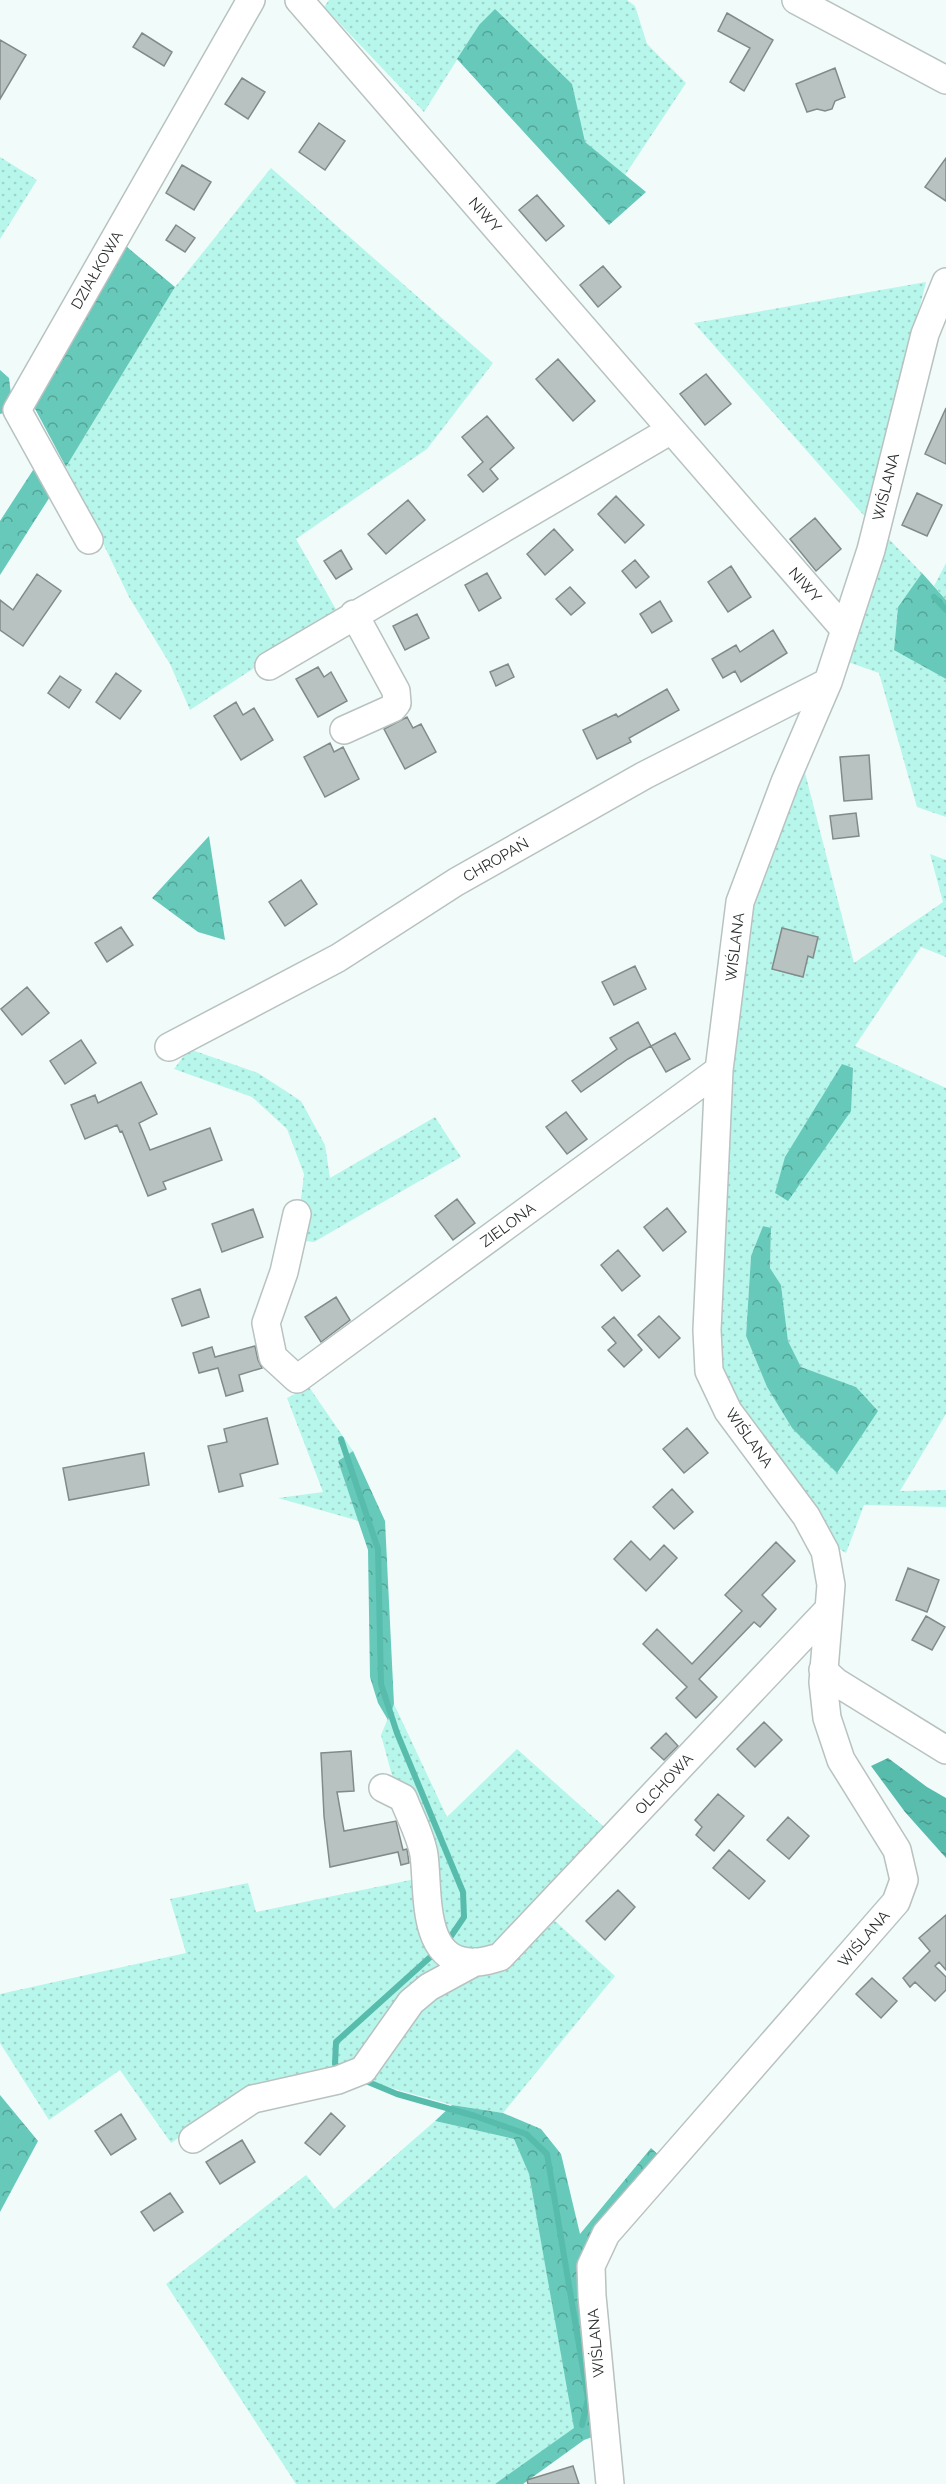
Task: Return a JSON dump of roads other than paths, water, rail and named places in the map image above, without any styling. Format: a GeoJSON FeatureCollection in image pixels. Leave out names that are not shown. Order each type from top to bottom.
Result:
{"type":"FeatureCollection","features":[{"type":"Feature","properties":{"kind":"street","name":"DZIAŁKOWA"},"geometry":{"type":"LineString","coordinates":[[89,540],[16,410],[251,0]]}},
{"type":"Feature","properties":{"kind":"street","name":"NIWY"},"geometry":{"type":"LineString","coordinates":[[299,0],[844,630]]}},
{"type":"Feature","properties":{"kind":"street"},"geometry":{"type":"LineString","coordinates":[[796,0],[946,80]]}},
{"type":"Feature","properties":{"kind":"street","name":"WIŚLANA"},"geometry":{"type":"LineString","coordinates":[[610,2484],[591,2266],[606,2234],[896,1902],[904,1880],[897,1850],[841,1760],[827,1718],[823,1670],[831,1585],[825,1551],[806,1516],[728,1411],[709,1371],[707,1330],[719,1070],[740,902],[785,782],[828,682],[871,550],[925,334],[946,282]]}},
{"type":"Feature","properties":{"kind":"street"},"geometry":{"type":"LineString","coordinates":[[269,666],[671,430]]}},
{"type":"Feature","properties":{"kind":"street"},"geometry":{"type":"LineString","coordinates":[[344,730],[393,708],[397,703],[396,691],[354,615]]}},
{"type":"Feature","properties":{"kind":"street","name":"CHROPAŃ"},"geometry":{"type":"LineString","coordinates":[[169,1047],[338,958],[456,882],[645,775],[828,682]]}},
{"type":"Feature","properties":{"kind":"street","name":"ZIELONA"},"geometry":{"type":"LineString","coordinates":[[297,1214],[284,1272],[266,1323],[273,1358],[297,1379],[719,1070]]}},
{"type":"Feature","properties":{"kind":"street","name":"OLCHOWA"},"geometry":{"type":"LineString","coordinates":[[193,2139],[253,2099],[338,2080],[363,2070],[411,2002],[429,1987],[488,1960],[827,1611]]}},
{"type":"Feature","properties":{"kind":"street"},"geometry":{"type":"LineString","coordinates":[[823,1670],[836,1682],[946,1750]]}},
{"type":"Feature","properties":{"kind":"street"},"geometry":{"type":"LineString","coordinates":[[383,1788],[403,1798],[423,1852],[432,1934],[442,1950],[456,1959],[488,1960]]}},
{"type":"Feature","properties":{"kind":"water"},"geometry":{"type":"Polygon","coordinates":[[[888,1758],[946,1798],[946,1858],[905,1812],[871,1766],[888,1758]]]}},
{"type":"Feature","properties":{"kind":"waterway"},"geometry":{"type":"LineString","coordinates":[[934,597],[946,610]]}},
{"type":"Feature","properties":{"kind":"waterway"},"geometry":{"type":"LineString","coordinates":[[341,1439],[378,1549],[381,1684],[397,1733],[463,1892],[464,1917],[447,1942]]}},
{"type":"Feature","properties":{"kind":"waterway"},"geometry":{"type":"LineString","coordinates":[[341,2070],[335,2064],[336,2042],[437,1951]]}},
{"type":"Feature","properties":{"kind":"waterway"},"geometry":{"type":"LineString","coordinates":[[361,2079],[397,2094],[475,2116],[526,2134],[547,2154],[588,2399],[582,2425]]}}]}
